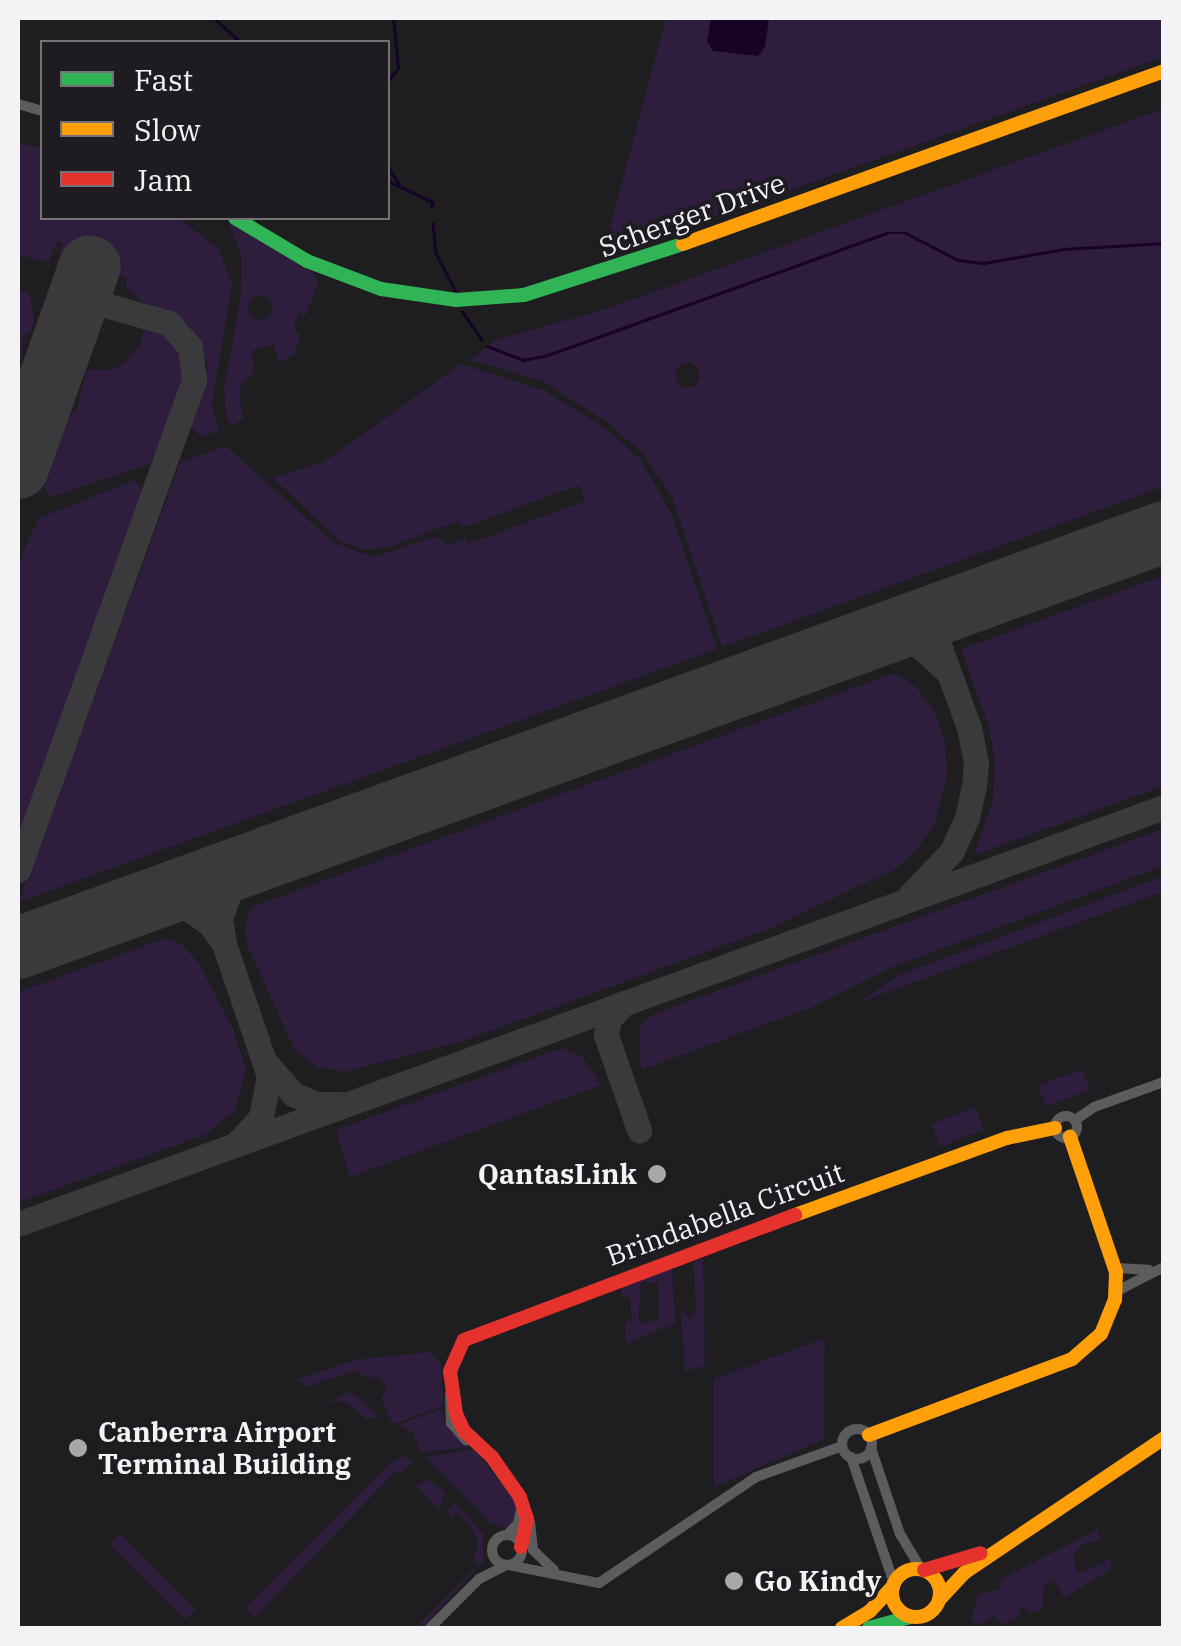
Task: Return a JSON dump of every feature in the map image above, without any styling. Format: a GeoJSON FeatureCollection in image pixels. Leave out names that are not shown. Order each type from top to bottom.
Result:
{"type":"FeatureCollection","features":[{"type":"Feature","properties":{"kind":"street","name":"Scherger Drive"},"geometry":{"type":"LineString","coordinates":[[238,220],[345,278],[394,292],[457,300],[524,295],[597,276],[1164,71]]}},
{"type":"Feature","properties":{"kind":"street"},"geometry":{"type":"LineString","coordinates":[[1070,1138],[1059,1136],[1054,1128],[1060,1117],[1075,1120],[1094,1107],[1164,1082]]}},
{"type":"Feature","properties":{"kind":"street"},"geometry":{"type":"LineString","coordinates":[[1070,1138],[1077,1130],[1075,1120]]}},
{"type":"Feature","properties":{"kind":"street","name":"Brindabella Circuit"},"geometry":{"type":"LineString","coordinates":[[522,1502],[461,1426],[451,1388],[452,1360],[472,1334],[1007,1138],[1054,1128]]}},
{"type":"Feature","properties":{"kind":"street"},"geometry":{"type":"LineString","coordinates":[[850,1457],[862,1458],[870,1441],[1072,1359],[1101,1334],[1117,1290],[1116,1268],[1070,1138]]}},
{"type":"Feature","properties":{"kind":"street"},"geometry":{"type":"LineString","coordinates":[[1116,1268],[1159,1268]]}},
{"type":"Feature","properties":{"kind":"street"},"geometry":{"type":"LineString","coordinates":[[1117,1290],[1159,1268]]}},
{"type":"Feature","properties":{"kind":"street"},"geometry":{"type":"LineString","coordinates":[[507,1535],[529,1560],[557,1574],[587,1584],[601,1582],[756,1476],[842,1446],[852,1430],[870,1441],[900,1534],[923,1569],[938,1582],[939,1600]]}},
{"type":"Feature","properties":{"kind":"street"},"geometry":{"type":"LineString","coordinates":[[869,1628],[927,1614],[964,1573],[1164,1438]]}},
{"type":"Feature","properties":{"kind":"street"},"geometry":{"type":"LineString","coordinates":[[842,1446],[850,1457],[898,1608],[914,1617]]}},
{"type":"Feature","properties":{"kind":"street"},"geometry":{"type":"LineString","coordinates":[[522,1502],[534,1552],[557,1574]]}},
{"type":"Feature","properties":{"kind":"street"},"geometry":{"type":"LineString","coordinates":[[479,1579],[496,1539],[507,1535],[518,1523],[522,1502]]}},
{"type":"Feature","properties":{"kind":"street"},"geometry":{"type":"LineString","coordinates":[[430,1628],[479,1579],[518,1559],[526,1524],[522,1502]]}},
{"type":"Feature","properties":{"kind":"street"},"geometry":{"type":"LineString","coordinates":[[842,1628],[870,1611],[905,1571],[1008,1542]]}},
{"type":"Feature","properties":{"kind":"street"},"geometry":{"type":"LineString","coordinates":[[492,1550],[495,1559],[507,1565],[557,1574]]}},
{"type":"Feature","properties":{"kind":"shaded area"},"geometry":{"type":"Polygon","coordinates":[[[666,18],[1163,18],[1163,57],[651,240],[603,253],[666,18]]]}},
{"type":"Feature","properties":{"kind":"shaded area"},"geometry":{"type":"Polygon","coordinates":[[[711,18],[769,18],[765,47],[758,56],[713,51],[707,41],[711,18]]]}},
{"type":"Feature","properties":{"kind":"shaded area"},"geometry":{"type":"Polygon","coordinates":[[[1163,109],[1163,487],[722,647],[672,497],[643,453],[604,420],[542,381],[470,360],[496,340],[603,310],[1163,109]],[[690,362],[680,365],[675,373],[677,382],[685,388],[695,386],[700,377],[698,368],[690,362]]]}},
{"type":"Feature","properties":{"kind":"shaded area"},"geometry":{"type":"Polygon","coordinates":[[[18,144],[40,147],[40,220],[181,220],[218,248],[232,284],[212,408],[219,431],[201,437],[191,427],[207,367],[201,342],[187,323],[141,301],[125,286],[127,278],[60,252],[63,243],[57,241],[49,262],[18,255],[18,144]]]}},
{"type":"Feature","properties":{"kind":"shaded area"},"geometry":{"type":"Polygon","coordinates":[[[229,222],[313,273],[318,282],[306,315],[298,313],[294,328],[300,336],[295,354],[279,363],[273,344],[252,351],[254,373],[243,381],[239,393],[243,419],[234,425],[227,421],[224,390],[241,294],[242,258],[229,222]],[[260,295],[251,299],[248,308],[252,317],[261,320],[270,316],[273,307],[269,298],[260,295]]]}},
{"type":"Feature","properties":{"kind":"shaded area"},"geometry":{"type":"Polygon","coordinates":[[[18,291],[25,291],[31,298],[34,323],[30,333],[23,335],[18,362],[18,291]]]}},
{"type":"Feature","properties":{"kind":"shaded area"},"geometry":{"type":"Polygon","coordinates":[[[146,325],[176,339],[187,365],[156,462],[51,497],[44,488],[70,415],[76,412],[87,370],[112,370],[126,362],[139,347],[146,325]]]}},
{"type":"Feature","properties":{"kind":"shaded area"},"geometry":{"type":"Polygon","coordinates":[[[461,364],[545,391],[605,428],[640,459],[672,515],[717,649],[19,902],[180,463],[226,446],[334,543],[374,557],[434,537],[441,538],[446,546],[465,538],[468,544],[585,501],[579,485],[462,528],[458,521],[386,548],[364,550],[341,542],[273,478],[324,462],[461,364]]]}},
{"type":"Feature","properties":{"kind":"shaded area"},"geometry":{"type":"Polygon","coordinates":[[[135,480],[145,493],[18,848],[18,814],[22,815],[18,811],[18,563],[39,518],[135,480]]]}},
{"type":"Feature","properties":{"kind":"shaded area"},"geometry":{"type":"Polygon","coordinates":[[[1163,576],[1163,786],[974,855],[993,800],[995,761],[989,727],[961,649],[1163,576]]]}},
{"type":"Feature","properties":{"kind":"shaded area"},"geometry":{"type":"Polygon","coordinates":[[[895,673],[917,688],[935,713],[945,743],[947,775],[935,822],[917,850],[895,869],[769,929],[463,1041],[344,1072],[316,1067],[294,1048],[247,945],[245,926],[251,907],[895,673]]]}},
{"type":"Feature","properties":{"kind":"shaded area"},"geometry":{"type":"Polygon","coordinates":[[[1163,829],[1163,866],[890,968],[812,1007],[641,1070],[639,1031],[643,1022],[657,1013],[1163,829]]]}},
{"type":"Feature","properties":{"kind":"shaded area"},"geometry":{"type":"Polygon","coordinates":[[[1163,876],[1163,892],[858,1003],[899,975],[1163,876]]]}},
{"type":"Feature","properties":{"kind":"shaded area"},"geometry":{"type":"Polygon","coordinates":[[[166,938],[181,944],[198,962],[233,1029],[246,1070],[235,1110],[206,1134],[18,1203],[18,992],[166,938]]]}},
{"type":"Feature","properties":{"kind":"shaded area"},"geometry":{"type":"Polygon","coordinates":[[[562,1048],[582,1056],[601,1085],[350,1177],[336,1130],[562,1048]]]}},
{"type":"Feature","properties":{"kind":"shaded area"},"geometry":{"type":"Polygon","coordinates":[[[1082,1069],[1090,1090],[1046,1106],[1038,1086],[1082,1069]]]}},
{"type":"Feature","properties":{"kind":"shaded area"},"geometry":{"type":"Polygon","coordinates":[[[975,1107],[984,1129],[940,1147],[931,1125],[975,1107]]]}},
{"type":"Feature","properties":{"kind":"shaded area"},"geometry":{"type":"Polygon","coordinates":[[[703,1259],[705,1365],[685,1372],[678,1268],[681,1311],[690,1319],[696,1310],[693,1262],[703,1259]]]}},
{"type":"Feature","properties":{"kind":"shaded area"},"geometry":{"type":"Polygon","coordinates":[[[672,1268],[675,1323],[659,1330],[659,1282],[641,1283],[638,1320],[643,1324],[658,1319],[658,1331],[626,1344],[626,1322],[632,1321],[629,1297],[621,1297],[620,1287],[672,1268]]]}},
{"type":"Feature","properties":{"kind":"shaded area"},"geometry":{"type":"Polygon","coordinates":[[[825,1338],[824,1439],[714,1487],[714,1379],[825,1338]]]}},
{"type":"Feature","properties":{"kind":"shaded area"},"geometry":{"type":"Polygon","coordinates":[[[430,1352],[441,1364],[443,1406],[393,1424],[381,1399],[387,1387],[376,1375],[372,1379],[354,1371],[304,1387],[297,1379],[355,1360],[430,1352]]]}},
{"type":"Feature","properties":{"kind":"shaded area"},"geometry":{"type":"Polygon","coordinates":[[[349,1392],[378,1417],[366,1419],[345,1401],[329,1402],[349,1392]]]}},
{"type":"Feature","properties":{"kind":"shaded area"},"geometry":{"type":"Polygon","coordinates":[[[441,1409],[450,1431],[470,1447],[422,1453],[412,1432],[398,1425],[441,1409]]]}},
{"type":"Feature","properties":{"kind":"shaded area"},"geometry":{"type":"Polygon","coordinates":[[[474,1449],[514,1499],[516,1513],[508,1529],[490,1522],[425,1457],[474,1449]]]}},
{"type":"Feature","properties":{"kind":"shaded area"},"geometry":{"type":"Polygon","coordinates":[[[403,1456],[413,1461],[400,1474],[396,1471],[254,1618],[247,1608],[253,1600],[389,1464],[403,1456]]]}},
{"type":"Feature","properties":{"kind":"shaded area"},"geometry":{"type":"Polygon","coordinates":[[[428,1480],[446,1492],[438,1509],[415,1485],[428,1480]]]}},
{"type":"Feature","properties":{"kind":"shaded area"},"geometry":{"type":"Polygon","coordinates":[[[456,1503],[483,1534],[483,1562],[422,1628],[415,1628],[478,1565],[473,1559],[478,1546],[475,1531],[457,1512],[452,1516],[447,1510],[456,1503]]]}},
{"type":"Feature","properties":{"kind":"shaded area"},"geometry":{"type":"Polygon","coordinates":[[[1098,1529],[1101,1540],[1081,1545],[1073,1558],[1078,1574],[1111,1559],[1111,1569],[1064,1598],[1054,1580],[1044,1587],[1042,1609],[1033,1613],[1021,1607],[1018,1618],[1004,1624],[994,1616],[979,1624],[971,1621],[978,1595],[999,1589],[1002,1579],[1098,1529]]]}},
{"type":"Feature","properties":{"kind":"shaded area"},"geometry":{"type":"Polygon","coordinates":[[[120,1534],[196,1610],[186,1620],[110,1544],[120,1534]]]}},
{"type":"Feature","properties":{"kind":"waterway"},"geometry":{"type":"LineString","coordinates":[[214,18],[239,40]]}},
{"type":"Feature","properties":{"kind":"waterway"},"geometry":{"type":"LineString","coordinates":[[390,78],[398,68],[393,18]]}},
{"type":"Feature","properties":{"kind":"waterway"},"geometry":{"type":"LineString","coordinates":[[390,169],[400,186]]}},
{"type":"Feature","properties":{"kind":"waterway"},"geometry":{"type":"LineString","coordinates":[[390,182],[433,202],[432,206]]}},
{"type":"Feature","properties":{"kind":"waterway"},"geometry":{"type":"LineString","coordinates":[[433,223],[436,253],[455,290]]}},
{"type":"Feature","properties":{"kind":"waterway"},"geometry":{"type":"LineString","coordinates":[[487,346],[523,360],[548,355],[886,233],[906,233],[958,260],[984,263],[1064,249],[1164,243]]}},
{"type":"Feature","properties":{"kind":"waterway"},"geometry":{"type":"LineString","coordinates":[[462,311],[482,340]]}},
{"type":"Feature","properties":{"kind":"taxiway"},"geometry":{"type":"LineString","coordinates":[[18,870],[194,380],[190,347],[169,323],[98,303],[71,322]]}},
{"type":"Feature","properties":{"kind":"taxiway"},"geometry":{"type":"LineString","coordinates":[[911,894],[952,851],[967,818],[976,763],[969,728],[929,617]]}},
{"type":"Feature","properties":{"kind":"taxiway"},"geometry":{"type":"LineString","coordinates":[[867,639],[894,637],[917,644],[945,669]]}},
{"type":"Feature","properties":{"kind":"taxiway"},"geometry":{"type":"LineString","coordinates":[[18,1224],[1164,807]]}},
{"type":"Feature","properties":{"kind":"taxiway"},"geometry":{"type":"LineString","coordinates":[[239,1141],[261,1117],[269,1076],[224,944],[220,919],[231,887],[254,862]]}},
{"type":"Feature","properties":{"kind":"taxiway"},"geometry":{"type":"LineString","coordinates":[[137,905],[159,901],[184,906],[209,923],[224,944]]}},
{"type":"Feature","properties":{"kind":"taxiway"},"geometry":{"type":"LineString","coordinates":[[624,1003],[609,1019],[606,1035],[639,1130]]}},
{"type":"Feature","properties":{"kind":"taxiway"},"geometry":{"type":"LineString","coordinates":[[266,1063],[293,1094],[317,1104],[339,1104]]}},
{"type":"Feature","properties":{"kind":"runway"},"geometry":{"type":"LineString","coordinates":[[18,468],[90,266]]}},
{"type":"Feature","properties":{"kind":"runway"},"geometry":{"type":"LineString","coordinates":[[18,948],[1164,532]]}},
{"type":"Feature","properties":{"kind":"traffic: fast"},"geometry":{"type":"LineString","coordinates":[[238,220],[307,261],[381,289],[456,300],[524,295],[683,244]]}},
{"type":"Feature","properties":{"kind":"traffic: fast"},"geometry":{"type":"LineString","coordinates":[[869,1628],[910,1617]]}},
{"type":"Feature","properties":{"kind":"traffic: slow"},"geometry":{"type":"LineString","coordinates":[[683,244],[1164,71]]}},
{"type":"Feature","properties":{"kind":"traffic: slow"},"geometry":{"type":"LineString","coordinates":[[795,1215],[1007,1138],[1055,1128]]}},
{"type":"Feature","properties":{"kind":"traffic: slow"},"geometry":{"type":"LineString","coordinates":[[869,1435],[1072,1359],[1101,1334],[1115,1300],[1116,1272],[1070,1137]]}},
{"type":"Feature","properties":{"kind":"traffic: slow"},"geometry":{"type":"LineString","coordinates":[[939,1600],[964,1573],[1164,1438]]}},
{"type":"Feature","properties":{"kind":"traffic: slow"},"geometry":{"type":"LineString","coordinates":[[916,1569],[933,1576],[940,1593],[933,1610],[916,1617],[899,1610],[892,1593],[899,1576],[916,1569]]}},
{"type":"Feature","properties":{"kind":"traffic: slow"},"geometry":{"type":"LineString","coordinates":[[842,1628],[870,1611],[893,1586]]}},
{"type":"Feature","properties":{"kind":"traffic: jam"},"geometry":{"type":"LineString","coordinates":[[521,1547],[527,1519],[520,1497],[492,1457],[464,1431],[456,1414],[450,1371],[464,1340],[795,1215]]}},
{"type":"Feature","properties":{"kind":"traffic: jam"},"geometry":{"type":"LineString","coordinates":[[924,1570],[981,1553]]}},
{"type":"Feature","properties":{"kind":"place","name":"QantasLink"},"geometry":{"type":"Point","coordinates":[657,1174]}},
{"type":"Feature","properties":{"kind":"place","name":"Canberra Airport Terminal Building"},"geometry":{"type":"Point","coordinates":[78,1448]}},
{"type":"Feature","properties":{"kind":"place","name":"Go Kindy"},"geometry":{"type":"Point","coordinates":[734,1581]}}]}
